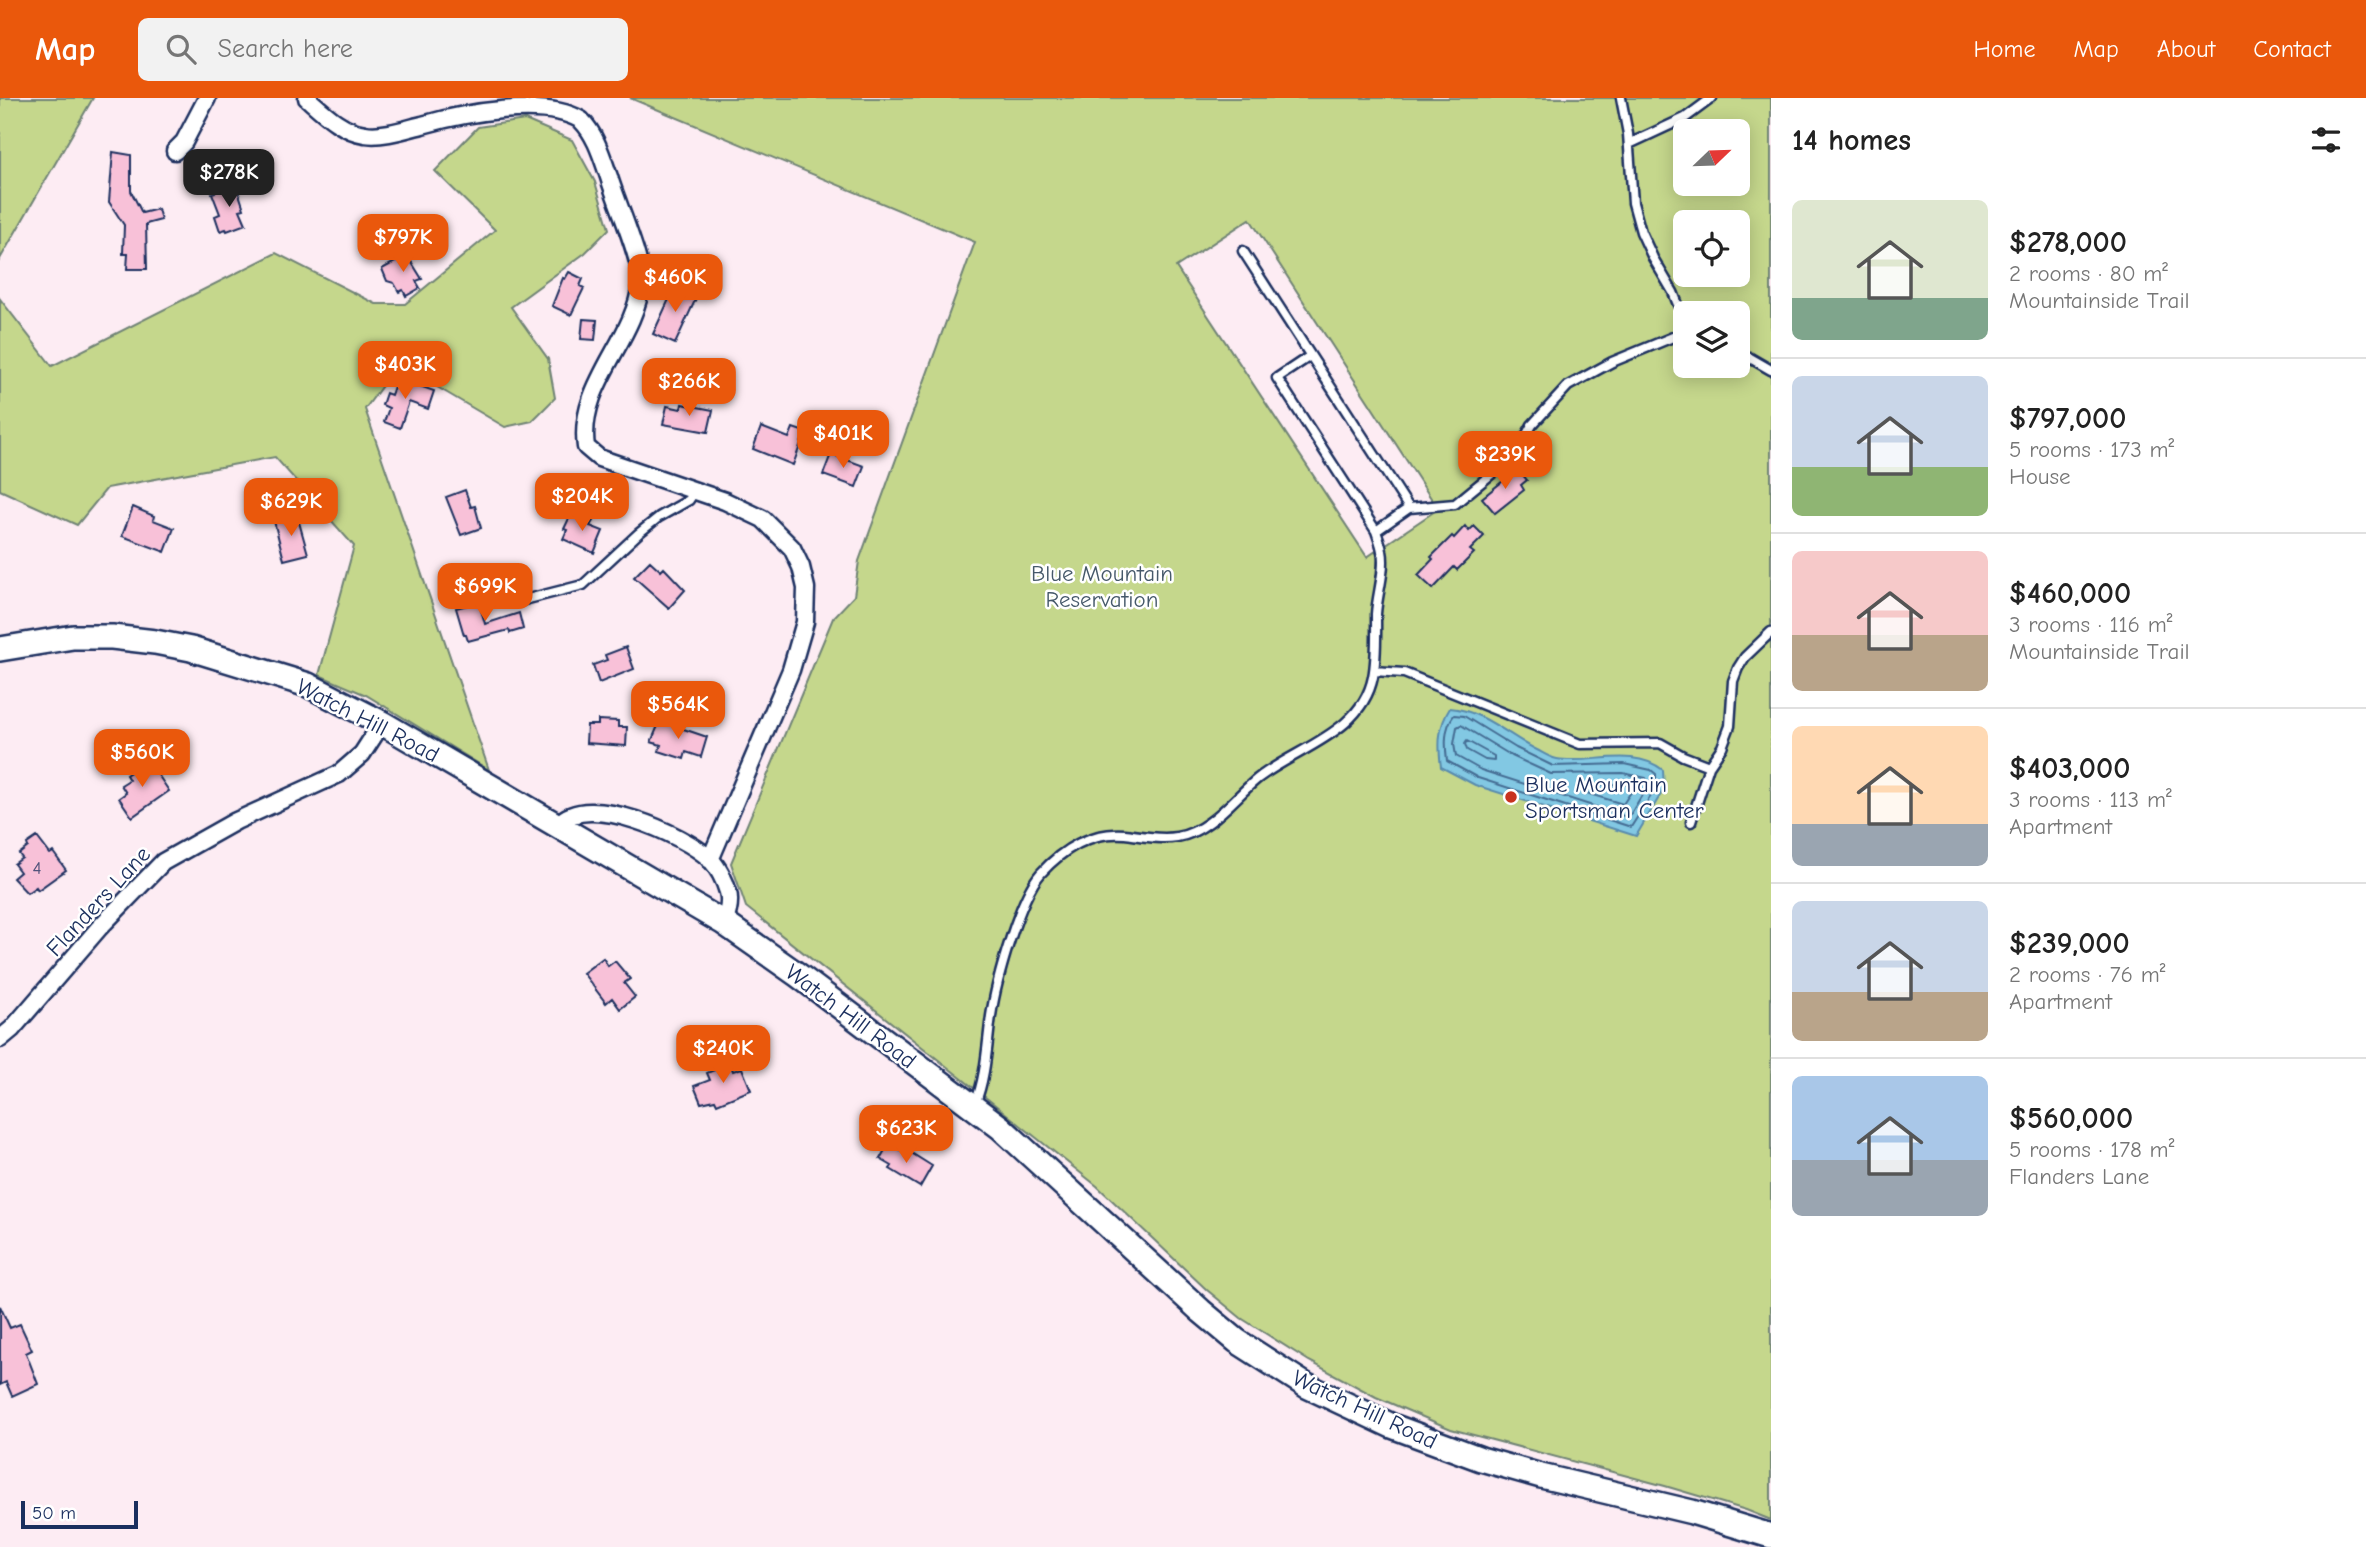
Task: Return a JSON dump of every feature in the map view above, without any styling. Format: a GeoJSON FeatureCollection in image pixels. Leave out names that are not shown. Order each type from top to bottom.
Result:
{"type":"FeatureCollection","features":[{"type":"Feature","properties":{"kind":"street"},"geometry":{"type":"LineString","coordinates":[[174,151],[184,142],[207,98]]}},
{"type":"Feature","properties":{"kind":"street"},"geometry":{"type":"LineString","coordinates":[[307,98],[344,128],[367,135],[407,129],[520,103],[548,105],[567,110],[580,120],[600,150],[637,259],[641,281],[635,307],[587,410],[584,430],[586,447],[599,458],[725,502],[763,519],[792,548],[802,567],[806,588],[805,622],[792,670],[710,860]]}},
{"type":"Feature","properties":{"kind":"street","name":"Watch Hill Road"},"geometry":{"type":"LineString","coordinates":[[0,649],[73,637],[112,637],[155,642],[191,649],[307,685],[382,723],[724,923],[974,1107],[1038,1161],[1201,1311],[1269,1363],[1307,1386],[1392,1426],[1470,1455],[1541,1476],[1704,1515],[1771,1536]]}},
{"type":"Feature","properties":{"kind":"street","name":"Flanders Lane"},"geometry":{"type":"LineString","coordinates":[[0,1039],[12,1029],[99,928],[163,862],[236,821],[339,774],[362,754],[382,723]]}},
{"type":"Feature","properties":{"kind":"street"},"geometry":{"type":"LineString","coordinates":[[558,824],[565,817],[588,812],[646,823],[670,834],[710,860],[722,877],[729,893],[729,908],[724,923]]}},
{"type":"Feature","properties":{"kind":"lane"},"geometry":{"type":"LineString","coordinates":[[1622,98],[1629,144],[1633,203],[1641,232],[1677,301]]}},
{"type":"Feature","properties":{"kind":"lane"},"geometry":{"type":"LineString","coordinates":[[1629,144],[1685,118],[1712,98]]}},
{"type":"Feature","properties":{"kind":"lane"},"geometry":{"type":"LineString","coordinates":[[1243,251],[1409,508]]}},
{"type":"Feature","properties":{"kind":"lane"},"geometry":{"type":"LineString","coordinates":[[1376,531],[1409,508],[1455,504],[1517,454],[1532,425],[1568,386],[1612,362],[1673,337]]}},
{"type":"Feature","properties":{"kind":"lane"},"geometry":{"type":"LineString","coordinates":[[974,1107],[981,1090],[992,1012],[1014,926],[1040,875],[1072,846],[1097,836],[1121,834],[1177,838],[1195,832],[1265,773],[1321,741],[1348,720],[1366,697],[1374,671],[1383,553],[1376,531],[1277,378],[1310,356]]}},
{"type":"Feature","properties":{"kind":"lane"},"geometry":{"type":"LineString","coordinates":[[1750,358],[1771,370]]}},
{"type":"Feature","properties":{"kind":"lane"},"geometry":{"type":"LineString","coordinates":[[524,600],[583,585],[639,533],[659,517],[689,500],[695,491]]}},
{"type":"Feature","properties":{"kind":"lane"},"geometry":{"type":"LineString","coordinates":[[1691,821],[1709,765],[1722,747],[1730,726],[1732,681],[1745,657],[1771,632]]}},
{"type":"Feature","properties":{"kind":"lane"},"geometry":{"type":"LineString","coordinates":[[1374,671],[1404,673],[1580,744],[1661,743],[1683,756],[1709,765]]}},
{"type":"Feature","properties":{"kind":"green space"},"geometry":{"type":"Polygon","coordinates":[[[0,98],[93,98],[0,259],[0,98]]]}},
{"type":"Feature","properties":{"kind":"green space","name":"Blue Mountain Sportsman Center"},"geometry":{"type":"Polygon","coordinates":[[[630,98],[1771,98],[1771,1520],[1665,1486],[1451,1429],[1376,1397],[1309,1361],[1241,1318],[1207,1290],[1097,1186],[746,907],[731,863],[833,618],[854,596],[859,561],[975,242],[630,98]],[[1250,219],[1176,267],[1367,557],[1438,509],[1250,219]]]}},
{"type":"Feature","properties":{"kind":"green space"},"geometry":{"type":"Polygon","coordinates":[[[525,120],[572,140],[595,182],[609,229],[585,253],[511,307],[548,359],[555,398],[532,421],[505,427],[398,364],[365,409],[489,770],[366,695],[319,675],[354,546],[275,457],[107,488],[77,525],[0,490],[0,299],[52,366],[276,253],[376,304],[405,304],[495,230],[435,171],[478,127],[525,120]]]}},
{"type":"Feature","properties":{"kind":"water"},"geometry":{"type":"Polygon","coordinates":[[[1450,708],[1484,718],[1554,758],[1625,758],[1651,763],[1663,770],[1664,789],[1636,836],[1475,785],[1441,767],[1440,736],[1450,708]]]}},
{"type":"Feature","properties":{"kind":"building"},"geometry":{"type":"Polygon","coordinates":[[[113,152],[131,155],[131,191],[142,213],[158,209],[161,220],[146,224],[147,269],[127,269],[128,254],[123,254],[124,225],[109,202],[113,152]]]}},
{"type":"Feature","properties":{"kind":"building"},"geometry":{"type":"Polygon","coordinates":[[[232,186],[235,192],[238,191],[244,209],[240,210],[246,224],[220,231],[215,216],[220,214],[212,193],[232,186]]]}},
{"type":"Feature","properties":{"kind":"building"},"geometry":{"type":"Polygon","coordinates":[[[404,250],[422,279],[416,281],[420,288],[406,296],[403,290],[399,292],[394,283],[387,281],[382,269],[395,262],[392,257],[404,250]]]}},
{"type":"Feature","properties":{"kind":"building"},"geometry":{"type":"Polygon","coordinates":[[[569,272],[583,279],[580,286],[584,288],[571,315],[552,306],[563,278],[565,279],[569,272]]]}},
{"type":"Feature","properties":{"kind":"building"},"geometry":{"type":"Polygon","coordinates":[[[676,284],[698,294],[675,344],[653,334],[676,284]]]}},
{"type":"Feature","properties":{"kind":"building"},"geometry":{"type":"Polygon","coordinates":[[[583,319],[597,320],[595,340],[581,339],[583,319]]]}},
{"type":"Feature","properties":{"kind":"building"},"geometry":{"type":"Polygon","coordinates":[[[397,378],[434,391],[428,409],[409,402],[400,428],[384,422],[389,408],[382,405],[386,393],[391,395],[397,378]]]}},
{"type":"Feature","properties":{"kind":"building"},"geometry":{"type":"Polygon","coordinates":[[[682,404],[713,410],[708,432],[663,424],[667,406],[681,409],[682,404]]]}},
{"type":"Feature","properties":{"kind":"building"},"geometry":{"type":"Polygon","coordinates":[[[761,427],[789,438],[793,428],[805,432],[793,465],[753,449],[761,427]]]}},
{"type":"Feature","properties":{"kind":"building"},"geometry":{"type":"Polygon","coordinates":[[[831,454],[864,466],[856,487],[823,475],[831,454]]]}},
{"type":"Feature","properties":{"kind":"building"},"geometry":{"type":"Polygon","coordinates":[[[1518,469],[1527,480],[1521,485],[1524,490],[1495,513],[1482,498],[1518,469]]]}},
{"type":"Feature","properties":{"kind":"building"},"geometry":{"type":"Polygon","coordinates":[[[465,490],[471,507],[475,506],[481,528],[461,535],[446,497],[465,490]]]}},
{"type":"Feature","properties":{"kind":"building"},"geometry":{"type":"Polygon","coordinates":[[[133,507],[154,516],[153,520],[174,528],[165,552],[122,536],[133,507]]]}},
{"type":"Feature","properties":{"kind":"building"},"geometry":{"type":"Polygon","coordinates":[[[572,512],[593,521],[590,526],[603,531],[594,553],[563,539],[567,530],[564,529],[572,512]]]}},
{"type":"Feature","properties":{"kind":"building"},"geometry":{"type":"Polygon","coordinates":[[[297,515],[308,554],[284,560],[274,521],[297,515]]]}},
{"type":"Feature","properties":{"kind":"building"},"geometry":{"type":"Polygon","coordinates":[[[1465,526],[1469,531],[1474,526],[1484,536],[1470,550],[1474,553],[1457,570],[1454,567],[1433,589],[1418,575],[1433,559],[1431,557],[1465,526]]]}},
{"type":"Feature","properties":{"kind":"building"},"geometry":{"type":"Polygon","coordinates":[[[650,561],[661,571],[664,568],[685,590],[669,608],[634,577],[650,561]]]}},
{"type":"Feature","properties":{"kind":"building"},"geometry":{"type":"Polygon","coordinates":[[[479,602],[485,624],[519,613],[523,629],[468,641],[456,608],[479,602]]]}},
{"type":"Feature","properties":{"kind":"building"},"geometry":{"type":"Polygon","coordinates":[[[626,647],[634,669],[599,683],[593,665],[607,660],[605,655],[626,647]]]}},
{"type":"Feature","properties":{"kind":"building"},"geometry":{"type":"Polygon","coordinates":[[[598,720],[618,721],[618,727],[627,727],[626,746],[586,743],[587,725],[598,725],[598,720]]]}},
{"type":"Feature","properties":{"kind":"building"},"geometry":{"type":"Polygon","coordinates":[[[660,721],[707,737],[701,757],[686,752],[684,759],[659,751],[661,745],[651,742],[660,721]]]}},
{"type":"Feature","properties":{"kind":"building"},"geometry":{"type":"Polygon","coordinates":[[[150,763],[169,791],[132,817],[119,798],[126,793],[121,785],[129,780],[126,775],[150,763]]]}},
{"type":"Feature","properties":{"kind":"building"},"geometry":{"type":"Polygon","coordinates":[[[37,837],[50,854],[53,852],[66,870],[38,890],[36,887],[27,893],[13,878],[20,872],[14,864],[22,858],[19,854],[28,847],[27,844],[37,837]]]}},
{"type":"Feature","properties":{"kind":"building"},"geometry":{"type":"Polygon","coordinates":[[[603,958],[608,966],[615,961],[630,979],[624,983],[635,997],[620,1009],[612,998],[606,1003],[583,973],[603,958]]]}},
{"type":"Feature","properties":{"kind":"building"},"geometry":{"type":"Polygon","coordinates":[[[730,1063],[733,1071],[742,1068],[751,1090],[717,1104],[715,1100],[701,1103],[694,1086],[710,1080],[707,1073],[730,1063]]]}},
{"type":"Feature","properties":{"kind":"building"},"geometry":{"type":"Polygon","coordinates":[[[889,1143],[904,1152],[905,1149],[932,1166],[920,1187],[890,1169],[892,1166],[880,1159],[889,1143]]]}},
{"type":"Feature","properties":{"kind":"building"},"geometry":{"type":"Polygon","coordinates":[[[0,1306],[10,1328],[20,1324],[32,1350],[26,1353],[38,1384],[12,1396],[6,1382],[0,1385],[0,1306]]]}},
{"type":"Feature","properties":{"kind":"place","name":"Blue Mountain Sportsman Center"},"geometry":{"type":"Point","coordinates":[1511,797]}},
{"type":"Feature","properties":{"kind":"park label","name":"Blue Mountain Reservation"},"geometry":{"type":"Point","coordinates":[1102,586]}}]}
